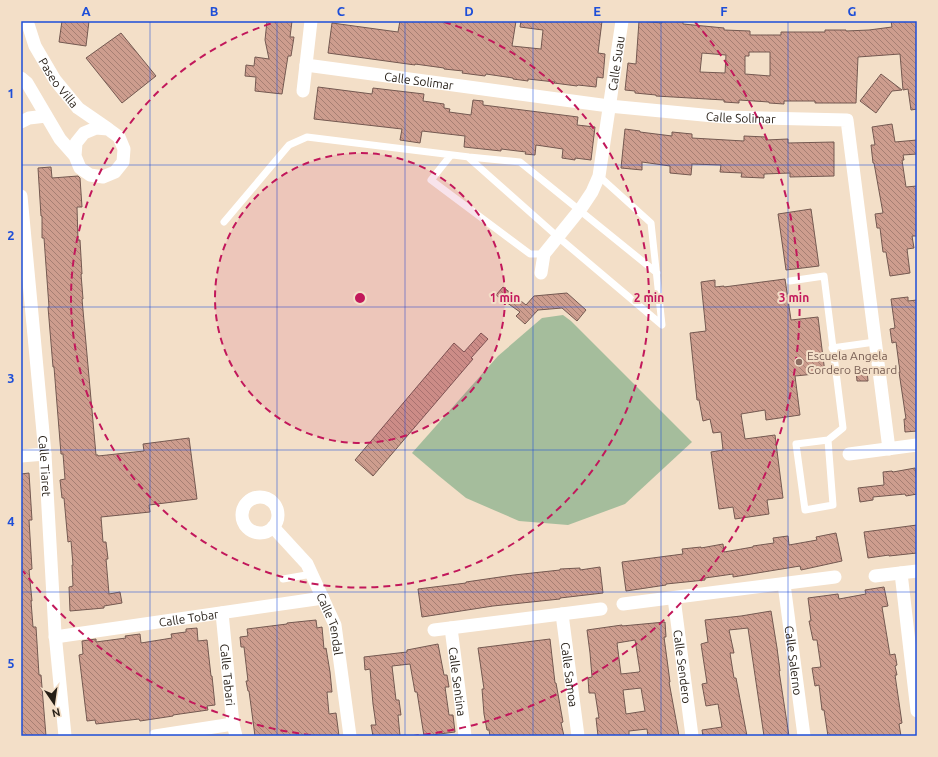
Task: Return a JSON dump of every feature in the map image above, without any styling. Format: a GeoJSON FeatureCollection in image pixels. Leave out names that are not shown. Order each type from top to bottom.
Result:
{"type":"FeatureCollection","features":[{"type":"Feature","properties":{"kind":"street","name":"Paseo Villa"},"geometry":{"type":"LineString","coordinates":[[21,78],[27,83],[60,139],[74,156],[80,168],[90,175],[103,177],[115,172],[122,162],[124,149],[119,137],[78,108],[56,80],[35,46],[27,21]]}},
{"type":"Feature","properties":{"kind":"street"},"geometry":{"type":"LineString","coordinates":[[303,91],[311,21]]}},
{"type":"Feature","properties":{"kind":"street","name":"Calle Suau"},"geometry":{"type":"LineString","coordinates":[[544,254],[592,192],[599,176],[622,21]]}},
{"type":"Feature","properties":{"kind":"street","name":"Calle Solimar"},"geometry":{"type":"LineString","coordinates":[[306,65],[609,106],[724,117],[847,120],[889,449]]}},
{"type":"Feature","properties":{"kind":"street"},"geometry":{"type":"LineString","coordinates":[[21,122],[29,118],[46,116]]}},
{"type":"Feature","properties":{"kind":"street"},"geometry":{"type":"LineString","coordinates":[[74,156],[76,143],[84,133],[96,128],[108,129]]}},
{"type":"Feature","properties":{"kind":"street","name":"Calle Tiaret"},"geometry":{"type":"LineString","coordinates":[[21,196],[45,454],[55,637],[65,736]]}},
{"type":"Feature","properties":{"kind":"street"},"geometry":{"type":"LineString","coordinates":[[541,273],[544,254]]}},
{"type":"Feature","properties":{"kind":"street"},"geometry":{"type":"LineString","coordinates":[[849,454],[917,445]]}},
{"type":"Feature","properties":{"kind":"street"},"geometry":{"type":"LineString","coordinates":[[21,456],[45,454]]}},
{"type":"Feature","properties":{"kind":"street","name":"Calle Tendal"},"geometry":{"type":"LineString","coordinates":[[273,527],[307,564],[335,625],[350,736]]}},
{"type":"Feature","properties":{"kind":"street"},"geometry":{"type":"LineString","coordinates":[[875,576],[917,571]]}},
{"type":"Feature","properties":{"kind":"street"},"geometry":{"type":"LineString","coordinates":[[901,573],[917,711]]}},
{"type":"Feature","properties":{"kind":"street"},"geometry":{"type":"LineString","coordinates":[[623,604],[835,577]]}},
{"type":"Feature","properties":{"kind":"street","name":"Calle Salerno"},"geometry":{"type":"LineString","coordinates":[[784,584],[804,736]]}},
{"type":"Feature","properties":{"kind":"street","name":"Calle Tobar"},"geometry":{"type":"LineString","coordinates":[[55,637],[323,598]]}},
{"type":"Feature","properties":{"kind":"street","name":"Calle Sendero"},"geometry":{"type":"LineString","coordinates":[[674,598],[692,736]]}},
{"type":"Feature","properties":{"kind":"street"},"geometry":{"type":"LineString","coordinates":[[434,630],[600,609]]}},
{"type":"Feature","properties":{"kind":"street","name":"Calle Tabari"},"geometry":{"type":"LineString","coordinates":[[222,613],[235,730]]}},
{"type":"Feature","properties":{"kind":"street","name":"Calle Samoa"},"geometry":{"type":"LineString","coordinates":[[562,614],[578,736]]}},
{"type":"Feature","properties":{"kind":"street","name":"Calle Sentina"},"geometry":{"type":"LineString","coordinates":[[451,628],[465,736]]}},
{"type":"Feature","properties":{"kind":"street"},"geometry":{"type":"LineString","coordinates":[[155,736],[235,730]]}},
{"type":"Feature","properties":{"kind":"lane"},"geometry":{"type":"LineString","coordinates":[[224,222],[289,144],[307,137],[469,158],[520,162],[657,273]]}},
{"type":"Feature","properties":{"kind":"lane"},"geometry":{"type":"LineString","coordinates":[[452,155],[431,180],[530,254],[544,254]]}},
{"type":"Feature","properties":{"kind":"lane"},"geometry":{"type":"LineString","coordinates":[[469,158],[558,237],[662,325],[651,223],[599,176]]}},
{"type":"Feature","properties":{"kind":"lane"},"geometry":{"type":"LineString","coordinates":[[790,281],[824,276],[843,428],[828,440],[796,444],[805,510],[833,505],[828,440]]}},
{"type":"Feature","properties":{"kind":"lane"},"geometry":{"type":"LineString","coordinates":[[832,348],[876,342]]}},
{"type":"Feature","properties":{"kind":"lane"},"geometry":{"type":"LineString","coordinates":[[284,579],[312,574]]}},
{"type":"Feature","properties":{"kind":"green space"},"geometry":{"type":"Polygon","coordinates":[[[563,315],[571,321],[692,442],[625,504],[568,525],[519,521],[466,498],[412,453],[498,356],[542,318],[563,315]]]}},
{"type":"Feature","properties":{"kind":"building"},"geometry":{"type":"Polygon","coordinates":[[[62,21],[89,21],[86,46],[59,42],[62,21]]]}},
{"type":"Feature","properties":{"kind":"building"},"geometry":{"type":"Polygon","coordinates":[[[267,21],[292,21],[290,37],[294,37],[291,56],[288,56],[282,94],[255,91],[256,77],[245,76],[246,65],[254,66],[255,57],[269,59],[265,40],[267,21]]]}},
{"type":"Feature","properties":{"kind":"building"},"geometry":{"type":"Polygon","coordinates":[[[400,21],[516,21],[512,46],[541,49],[543,30],[520,27],[521,21],[602,21],[598,53],[605,54],[603,78],[597,77],[596,87],[577,86],[528,79],[528,81],[486,74],[485,76],[462,73],[463,71],[444,68],[328,53],[332,23],[398,32],[400,21]]]}},
{"type":"Feature","properties":{"kind":"building"},"geometry":{"type":"Polygon","coordinates":[[[639,21],[662,23],[662,21],[683,22],[683,24],[724,28],[724,30],[750,31],[750,35],[781,35],[781,32],[869,30],[892,27],[891,21],[917,21],[917,109],[911,110],[908,89],[903,90],[900,54],[858,57],[856,103],[784,101],[784,104],[739,100],[739,103],[724,102],[724,100],[656,96],[635,93],[635,91],[625,90],[628,63],[636,64],[639,21]],[[749,52],[749,56],[745,56],[745,74],[770,76],[770,52],[749,52]],[[702,53],[700,72],[725,73],[726,55],[702,53]]]}},
{"type":"Feature","properties":{"kind":"building"},"geometry":{"type":"Polygon","coordinates":[[[121,33],[156,76],[122,103],[86,58],[121,33]]]}},
{"type":"Feature","properties":{"kind":"building"},"geometry":{"type":"Polygon","coordinates":[[[881,74],[902,90],[892,91],[876,113],[860,101],[881,74]]]}},
{"type":"Feature","properties":{"kind":"building"},"geometry":{"type":"Polygon","coordinates":[[[318,87],[372,94],[373,88],[424,94],[423,101],[444,104],[444,108],[450,109],[449,112],[471,115],[473,100],[483,101],[483,105],[578,117],[577,125],[595,127],[591,160],[562,158],[563,149],[536,145],[535,155],[525,154],[526,152],[501,149],[501,151],[464,147],[465,136],[422,131],[420,143],[400,140],[402,129],[314,119],[318,87]]]}},
{"type":"Feature","properties":{"kind":"building"},"geometry":{"type":"Polygon","coordinates":[[[892,124],[895,142],[917,140],[917,154],[903,155],[904,160],[902,160],[906,187],[917,186],[917,236],[912,236],[914,248],[907,249],[910,273],[890,276],[886,252],[883,252],[880,228],[877,228],[875,214],[883,213],[871,145],[875,145],[872,127],[892,124]]]}},
{"type":"Feature","properties":{"kind":"building"},"geometry":{"type":"Polygon","coordinates":[[[625,129],[672,136],[672,132],[692,134],[692,138],[744,141],[744,136],[766,137],[766,140],[788,139],[788,143],[834,142],[834,176],[790,177],[790,173],[764,174],[764,178],[741,177],[742,173],[720,172],[721,165],[692,164],[691,175],[670,173],[670,166],[642,162],[642,170],[621,168],[625,129]]]}},
{"type":"Feature","properties":{"kind":"building"},"geometry":{"type":"Polygon","coordinates":[[[51,167],[52,178],[78,176],[80,178],[82,207],[77,207],[78,240],[80,240],[82,299],[96,455],[144,451],[143,444],[189,438],[197,499],[149,505],[150,512],[101,517],[103,542],[106,542],[108,559],[106,559],[109,594],[120,592],[122,603],[104,606],[104,608],[70,611],[69,587],[73,586],[73,565],[71,541],[68,542],[64,498],[62,498],[60,480],[65,479],[63,454],[61,454],[53,367],[44,238],[42,238],[42,216],[38,168],[51,167]]]}},
{"type":"Feature","properties":{"kind":"building"},"geometry":{"type":"Polygon","coordinates":[[[811,209],[819,266],[786,270],[778,214],[811,209]]]}},
{"type":"Feature","properties":{"kind":"building"},"geometry":{"type":"Polygon","coordinates":[[[785,279],[791,320],[818,317],[825,373],[795,376],[800,415],[766,420],[765,410],[741,414],[745,439],[775,435],[783,498],[767,500],[769,514],[735,519],[733,507],[719,509],[711,452],[723,450],[721,432],[713,433],[710,419],[703,421],[699,400],[697,400],[690,333],[706,331],[701,282],[715,280],[715,287],[724,287],[785,279]]]}},
{"type":"Feature","properties":{"kind":"building"},"geometry":{"type":"Polygon","coordinates":[[[503,287],[526,305],[534,296],[567,293],[586,310],[577,321],[562,308],[538,310],[525,324],[516,316],[520,312],[496,295],[503,287]]]}},
{"type":"Feature","properties":{"kind":"building"},"geometry":{"type":"Polygon","coordinates":[[[908,297],[908,301],[917,300],[917,431],[905,432],[904,419],[906,419],[896,342],[892,343],[890,329],[895,328],[891,299],[908,297]]]}},
{"type":"Feature","properties":{"kind":"building"},"geometry":{"type":"Polygon","coordinates":[[[481,333],[488,339],[471,358],[473,359],[373,476],[355,460],[454,343],[464,352],[481,333]]]}},
{"type":"Feature","properties":{"kind":"building"},"geometry":{"type":"Polygon","coordinates":[[[856,370],[867,370],[868,381],[857,381],[856,370]]]}},
{"type":"Feature","properties":{"kind":"building"},"geometry":{"type":"Polygon","coordinates":[[[915,468],[917,494],[906,496],[905,494],[873,497],[873,500],[860,502],[858,488],[884,485],[883,472],[893,472],[915,468]]]}},
{"type":"Feature","properties":{"kind":"building"},"geometry":{"type":"Polygon","coordinates":[[[29,473],[32,520],[29,520],[32,569],[29,570],[31,601],[33,627],[36,627],[39,675],[41,675],[46,736],[21,736],[21,474],[29,473]]]}},
{"type":"Feature","properties":{"kind":"building"},"geometry":{"type":"Polygon","coordinates":[[[917,525],[917,553],[868,558],[864,532],[917,525]]]}},
{"type":"Feature","properties":{"kind":"building"},"geometry":{"type":"Polygon","coordinates":[[[836,533],[842,561],[801,570],[800,566],[733,577],[733,574],[705,578],[705,580],[666,584],[626,591],[622,562],[683,554],[682,549],[701,548],[723,544],[724,552],[774,543],[773,538],[788,536],[789,545],[817,540],[816,537],[836,533]]]}},
{"type":"Feature","properties":{"kind":"building"},"geometry":{"type":"Polygon","coordinates":[[[600,567],[603,593],[493,606],[422,617],[418,589],[560,569],[580,568],[580,570],[600,567]]]}},
{"type":"Feature","properties":{"kind":"building"},"geometry":{"type":"Polygon","coordinates":[[[884,587],[888,606],[882,607],[890,655],[895,654],[897,665],[895,666],[897,675],[895,675],[902,723],[899,724],[901,736],[828,736],[824,710],[822,710],[819,685],[815,686],[812,668],[821,667],[817,640],[813,640],[809,621],[811,621],[808,598],[838,594],[839,599],[866,594],[865,590],[884,587]]]}},
{"type":"Feature","properties":{"kind":"building"},"geometry":{"type":"Polygon","coordinates":[[[771,611],[789,736],[764,736],[748,628],[729,630],[734,653],[730,653],[734,678],[736,678],[747,736],[703,736],[702,730],[722,727],[718,704],[706,706],[702,684],[707,683],[701,644],[708,642],[705,620],[771,611]]]}},
{"type":"Feature","properties":{"kind":"building"},"geometry":{"type":"Polygon","coordinates":[[[316,620],[317,628],[322,627],[324,649],[326,648],[330,672],[332,692],[327,692],[329,714],[336,713],[339,736],[255,736],[249,691],[246,681],[248,681],[244,647],[241,647],[240,637],[248,636],[247,629],[316,620]]]}},
{"type":"Feature","properties":{"kind":"building"},"geometry":{"type":"Polygon","coordinates":[[[665,622],[666,637],[664,637],[669,682],[679,736],[648,736],[647,729],[629,731],[629,736],[598,736],[596,718],[599,718],[595,693],[589,693],[588,678],[592,677],[587,630],[665,622]],[[635,640],[617,643],[621,674],[640,671],[635,640]],[[641,688],[623,690],[626,714],[645,711],[641,688]]]}},
{"type":"Feature","properties":{"kind":"building"},"geometry":{"type":"Polygon","coordinates":[[[197,628],[198,641],[207,640],[215,705],[207,706],[208,710],[140,721],[139,719],[96,724],[95,720],[87,721],[79,655],[83,654],[82,641],[96,639],[96,642],[126,638],[125,636],[140,634],[141,643],[172,638],[171,634],[186,632],[186,629],[197,628]]]}},
{"type":"Feature","properties":{"kind":"building"},"geometry":{"type":"Polygon","coordinates":[[[550,639],[555,683],[563,722],[561,723],[564,736],[490,736],[489,730],[487,730],[484,714],[482,689],[484,689],[478,648],[550,639]]]}},
{"type":"Feature","properties":{"kind":"building"},"geometry":{"type":"Polygon","coordinates":[[[438,644],[444,675],[447,675],[449,687],[445,687],[449,715],[453,715],[455,732],[424,736],[417,692],[415,692],[410,664],[392,666],[396,700],[399,700],[401,715],[398,715],[400,736],[373,736],[371,725],[376,725],[370,669],[365,670],[364,657],[407,652],[407,650],[438,644]]]}},
{"type":"Feature","properties":{"kind":"place","name":"Escuela Angela Cordero Bernard"},"geometry":{"type":"Point","coordinates":[799,362]}}]}
